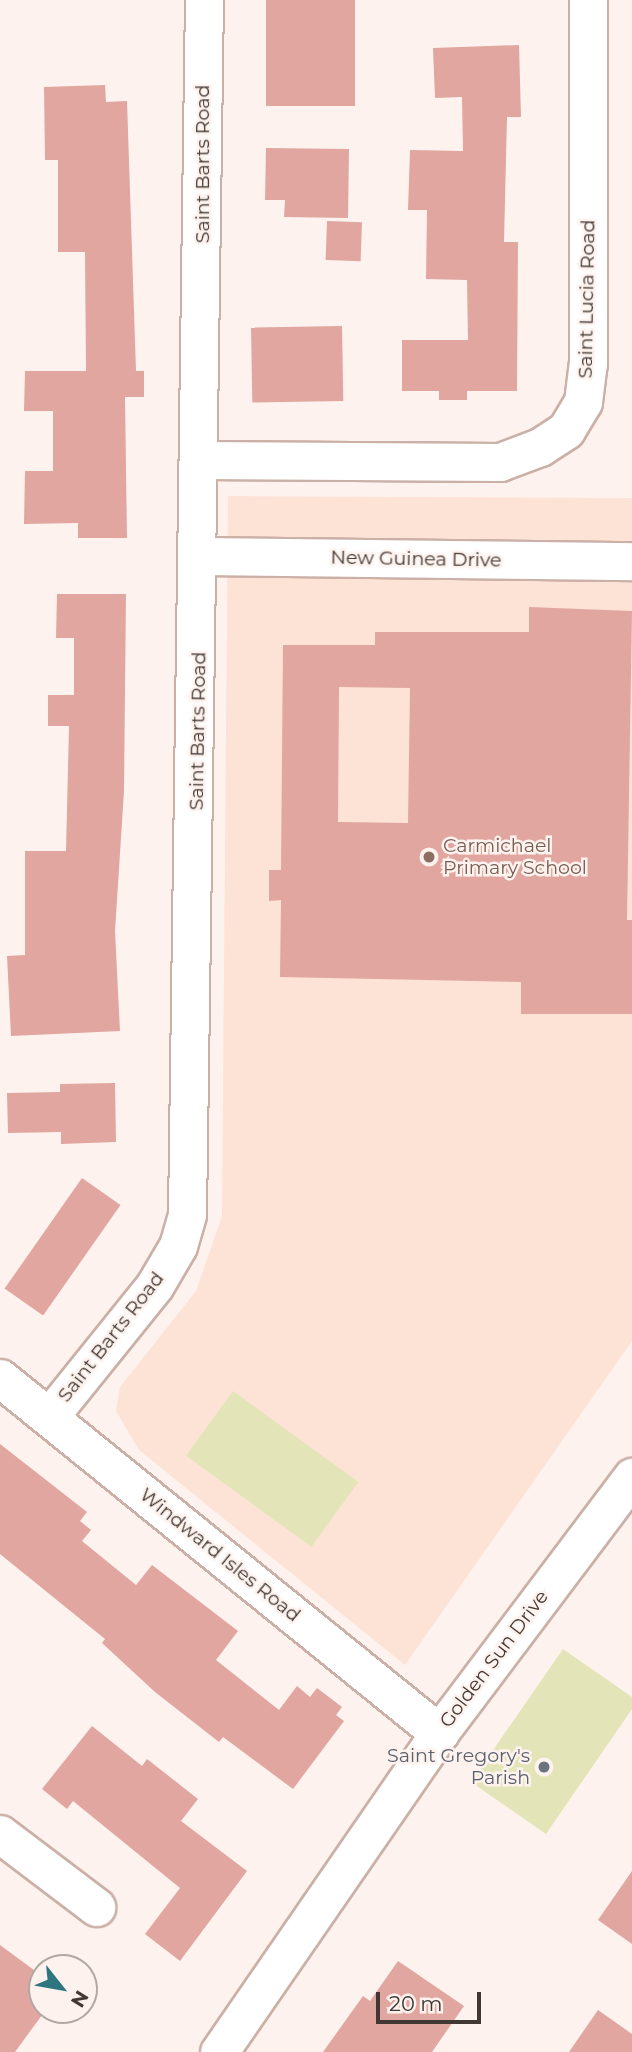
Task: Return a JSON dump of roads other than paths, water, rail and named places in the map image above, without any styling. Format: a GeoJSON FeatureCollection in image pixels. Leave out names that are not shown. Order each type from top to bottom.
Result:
{"type":"FeatureCollection","features":[{"type":"Feature","properties":{"kind":"street","name":"Saint Barts Road"},"geometry":{"type":"LineString","coordinates":[[49,1417],[155,1285],[178,1247],[187,1213],[200,556],[204,0]]}},
{"type":"Feature","properties":{"kind":"street","name":"Saint Lucia Road"},"geometry":{"type":"LineString","coordinates":[[201,460],[500,462],[540,447],[566,430],[583,402],[588,363],[588,0]]}},
{"type":"Feature","properties":{"kind":"street","name":"New Guinea Drive"},"geometry":{"type":"LineString","coordinates":[[200,556],[632,561]]}},
{"type":"Feature","properties":{"kind":"street","name":"Windward Isles Road"},"geometry":{"type":"LineString","coordinates":[[0,1378],[439,1733]]}},
{"type":"Feature","properties":{"kind":"street","name":"Golden Sun Drive"},"geometry":{"type":"LineString","coordinates":[[219,2052],[439,1733],[632,1477]]}},
{"type":"Feature","properties":{"kind":"street"},"geometry":{"type":"LineString","coordinates":[[0,1834],[96,1907]]}},
{"type":"Feature","properties":{"kind":"place","name":"Carmichael Primary School"},"geometry":{"type":"Point","coordinates":[429,857]}},
{"type":"Feature","properties":{"kind":"place","name":"Saint Gregory's Parish"},"geometry":{"type":"Point","coordinates":[544,1767]}}]}
